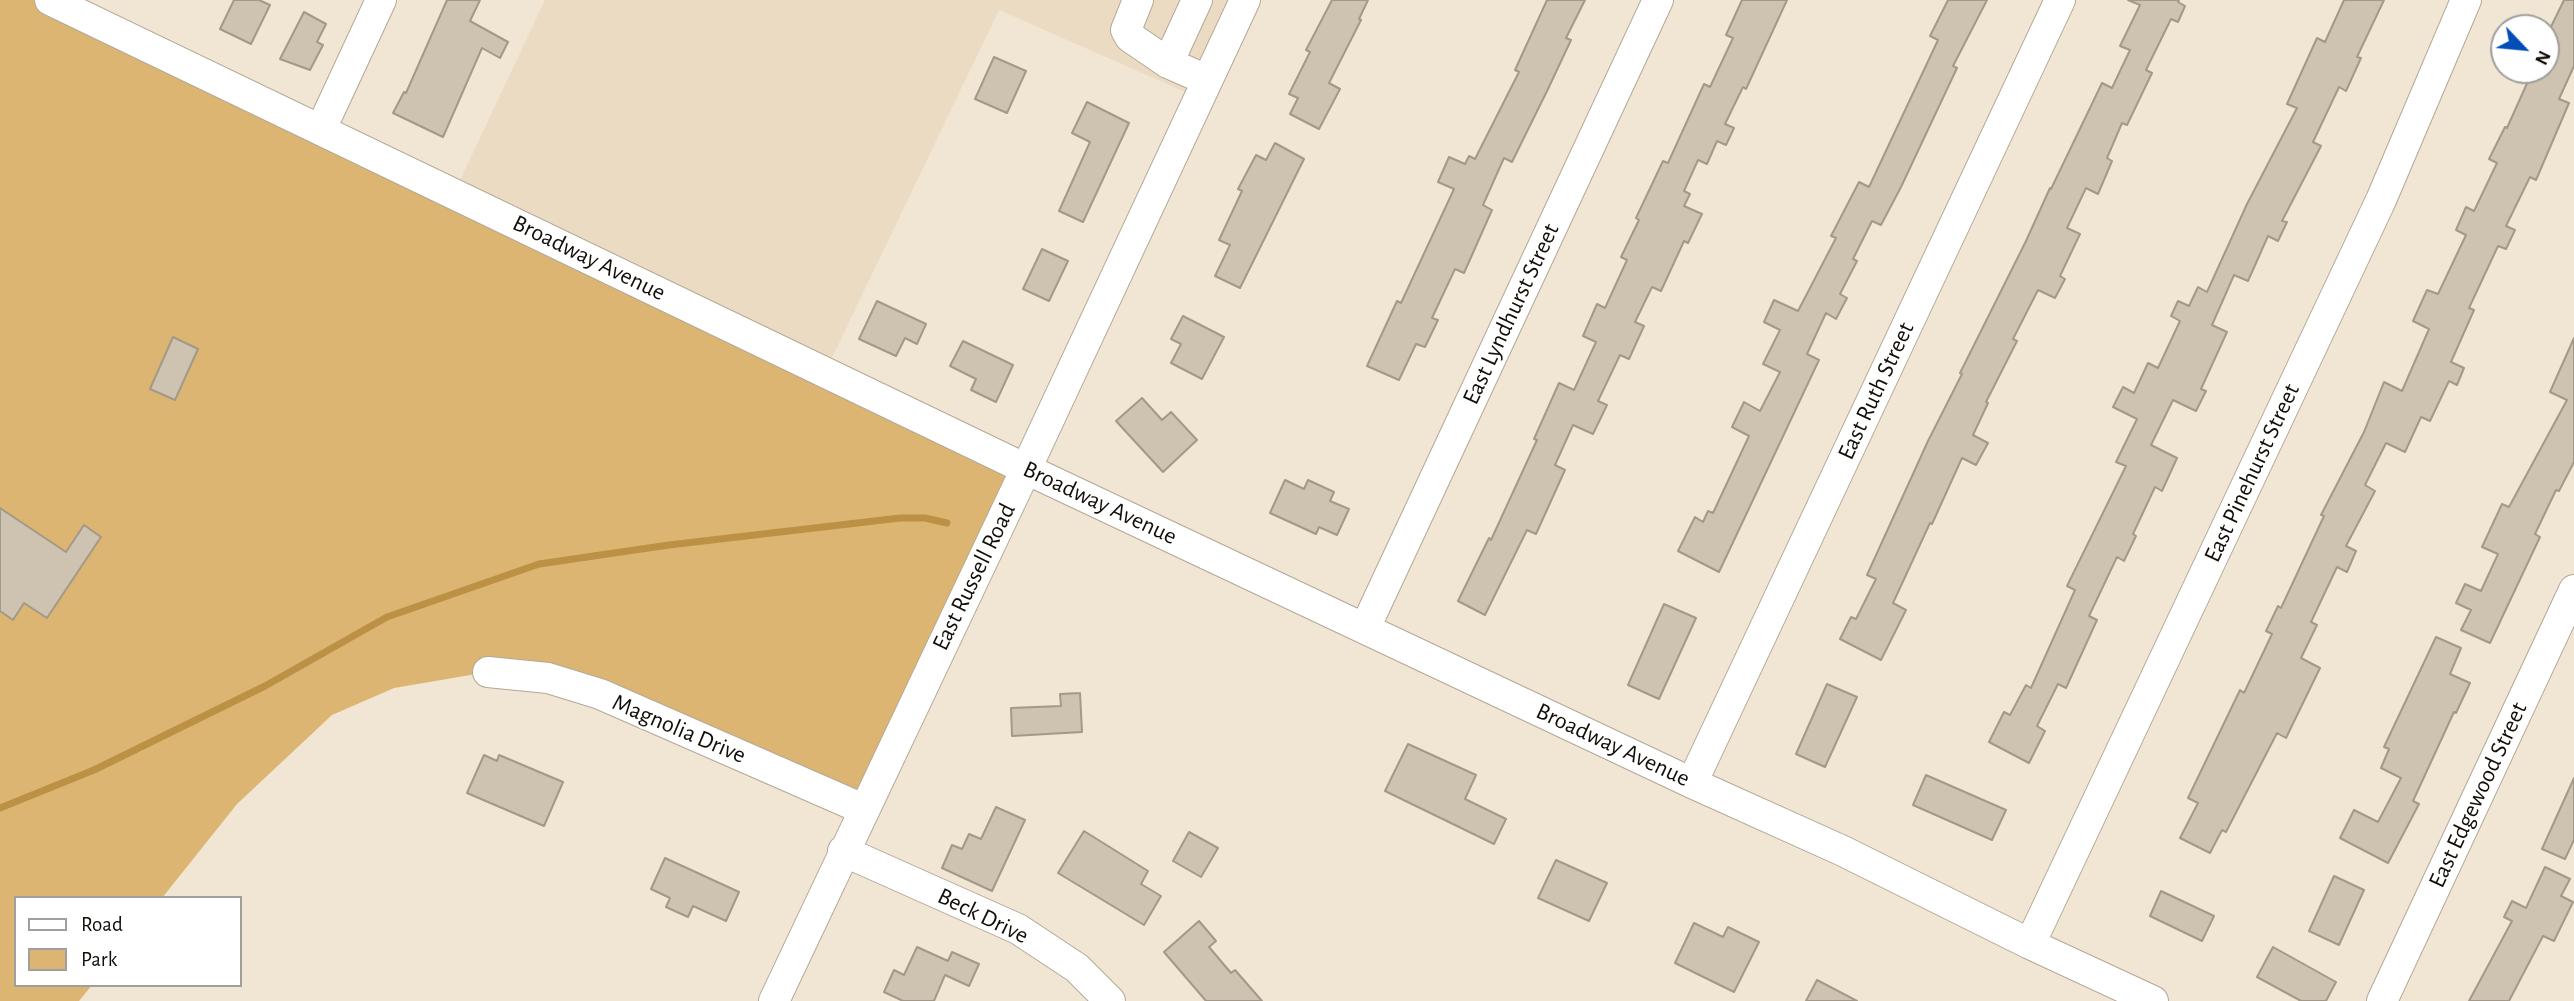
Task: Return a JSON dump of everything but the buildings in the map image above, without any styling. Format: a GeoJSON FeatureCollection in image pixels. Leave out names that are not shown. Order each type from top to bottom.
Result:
{"type":"FeatureCollection","features":[{"type":"Feature","properties":{"kind":"street","name":"Broadway Avenue"},"geometry":{"type":"LineString","coordinates":[[50,0],[83,7],[321,129],[1026,469],[1692,783],[1843,851],[2030,944],[2154,1001]]}},
{"type":"Feature","properties":{"kind":"street"},"geometry":{"type":"LineString","coordinates":[[321,129],[381,0]]}},
{"type":"Feature","properties":{"kind":"street"},"geometry":{"type":"LineString","coordinates":[[1138,0],[1126,30],[1130,37],[1168,63],[1208,80]]}},
{"type":"Feature","properties":{"kind":"street"},"geometry":{"type":"LineString","coordinates":[[1168,63],[1197,0]]}},
{"type":"Feature","properties":{"kind":"street","name":"East Russell Road"},"geometry":{"type":"LineString","coordinates":[[774,1001],[1245,0]]}},
{"type":"Feature","properties":{"kind":"street","name":"East Lyndhurst Street"},"geometry":{"type":"LineString","coordinates":[[1365,628],[1658,0]]}},
{"type":"Feature","properties":{"kind":"street","name":"East Ruth Street"},"geometry":{"type":"LineString","coordinates":[[1692,783],[2060,0]]}},
{"type":"Feature","properties":{"kind":"street","name":"East Pinehurst Street"},"geometry":{"type":"LineString","coordinates":[[2030,944],[2381,200],[2466,0]]}},
{"type":"Feature","properties":{"kind":"street","name":"East Edgewood Street"},"geometry":{"type":"LineString","coordinates":[[2382,1001],[2574,590]]}},
{"type":"Feature","properties":{"kind":"street","name":"Magnolia Drive"},"geometry":{"type":"LineString","coordinates":[[488,673],[548,678],[600,694],[863,808]]}},
{"type":"Feature","properties":{"kind":"street","name":"Beck Drive"},"geometry":{"type":"LineString","coordinates":[[843,851],[1018,929],[1077,968],[1110,1001]]}},
{"type":"Feature","properties":{"kind":"shaded area"},"geometry":{"type":"Polygon","coordinates":[[[545,0],[1245,0],[1199,98],[999,10],[825,372],[454,193],[545,0]]]}},
{"type":"Feature","properties":{"kind":"green space"},"geometry":{"type":"Polygon","coordinates":[[[0,0],[50,0],[1026,469],[863,809],[600,694],[488,672],[394,688],[332,715],[237,804],[164,896],[14,896],[14,987],[90,987],[79,1001],[0,1001],[0,0]]]}},
{"type":"Feature","properties":{"kind":"waterway"},"geometry":{"type":"LineString","coordinates":[[0,808],[94,770],[265,686],[387,617],[539,564],[669,545],[900,518],[925,518],[947,523]]}}]}
